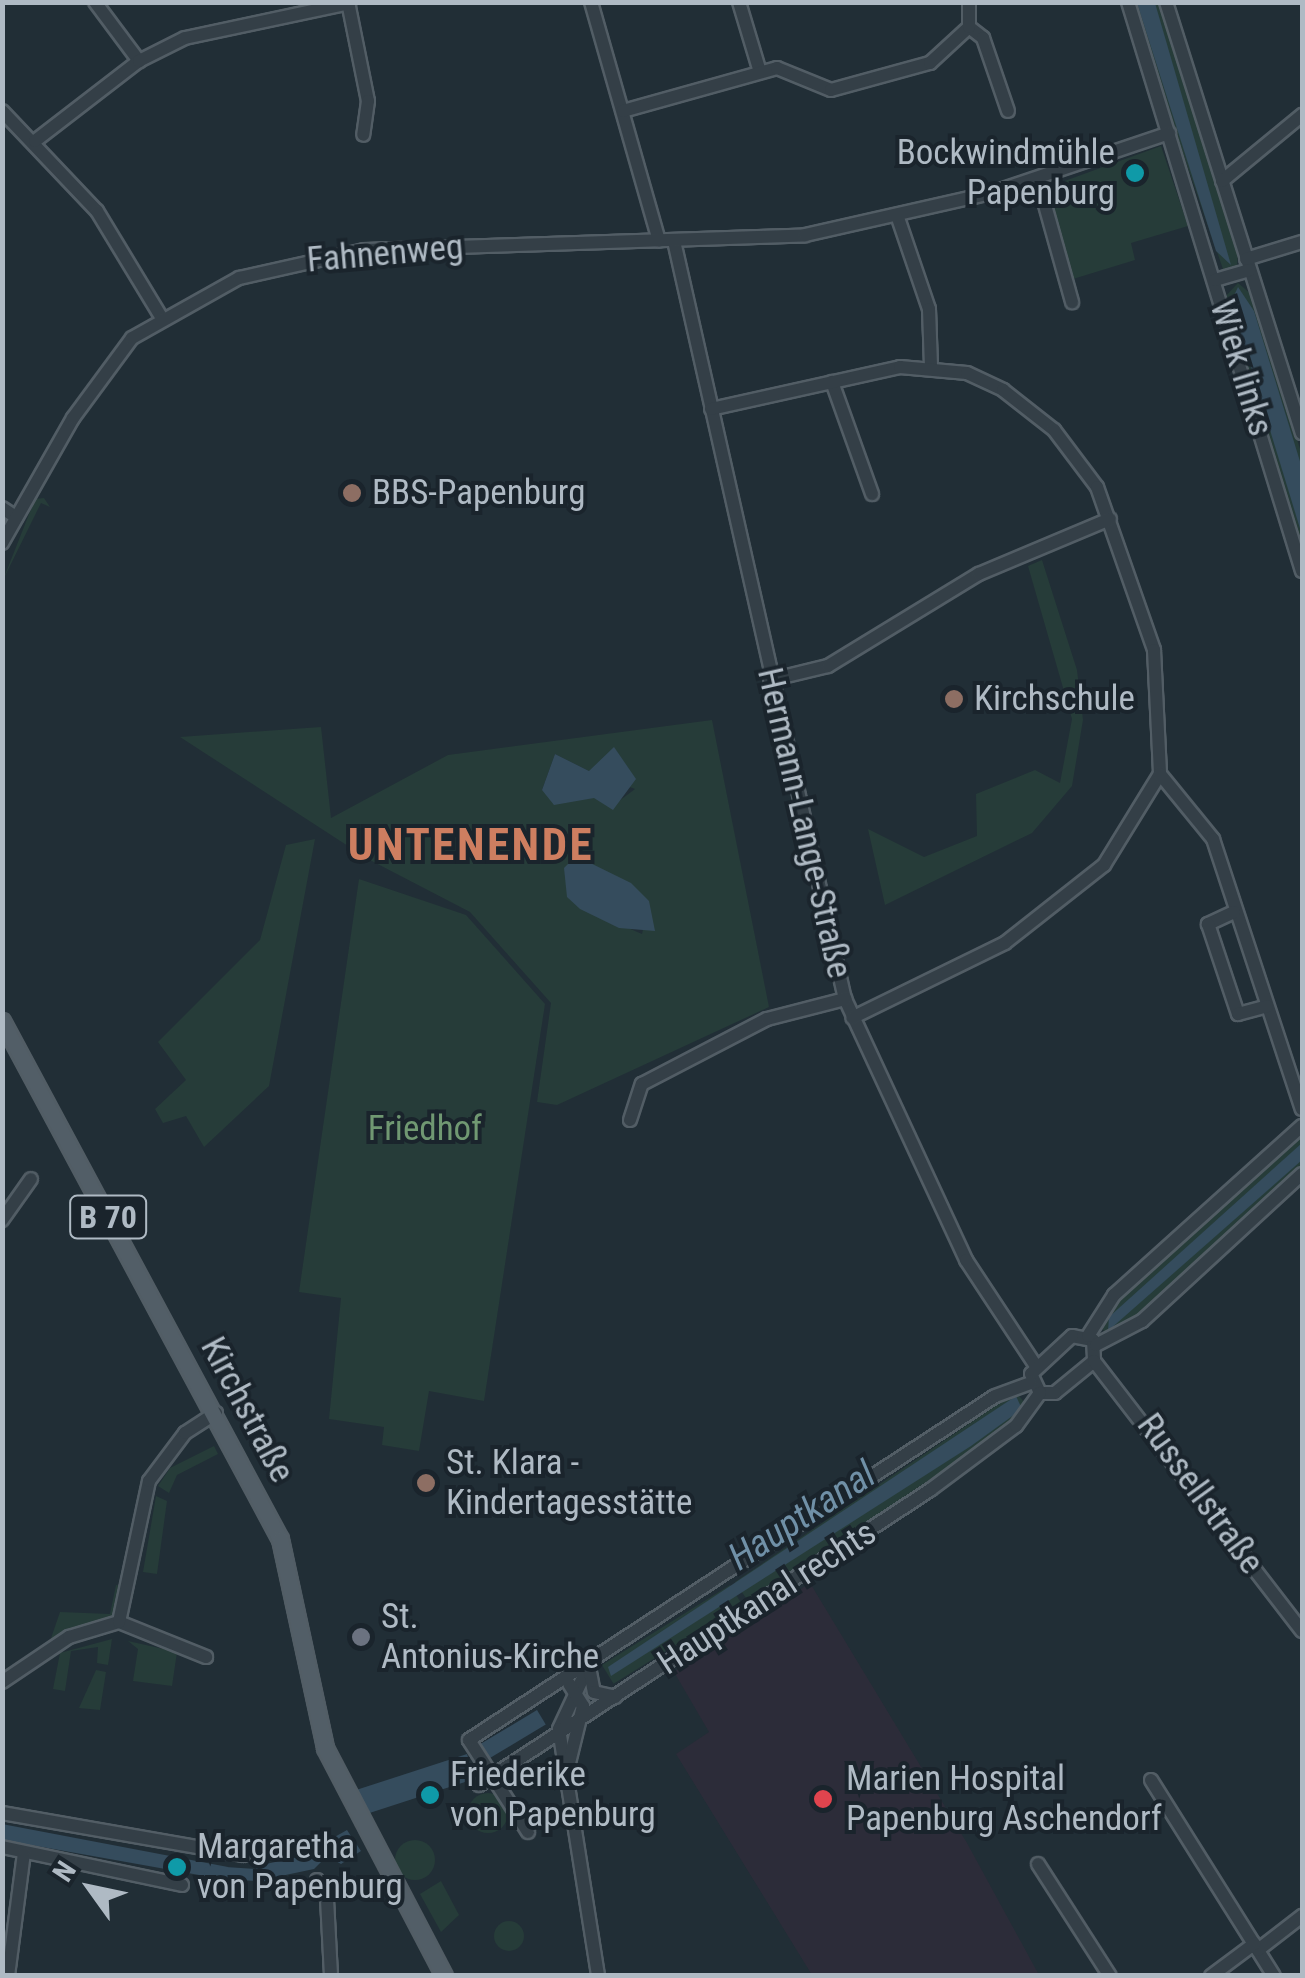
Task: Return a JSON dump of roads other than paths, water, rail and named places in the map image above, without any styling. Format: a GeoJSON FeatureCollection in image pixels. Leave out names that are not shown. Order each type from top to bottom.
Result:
{"type":"FeatureCollection","features":[{"type":"Feature","properties":{"kind":"main road","name":"Kirchstraße"},"geometry":{"type":"LineString","coordinates":[[2,1021],[216,1413],[280,1539],[325,1748],[444,1976]]}},
{"type":"Feature","properties":{"kind":"street"},"geometry":{"type":"LineString","coordinates":[[95,2],[138,61]]}},
{"type":"Feature","properties":{"kind":"street","name":"Hermann-Lange-Straße"},"geometry":{"type":"LineString","coordinates":[[591,2],[666,241],[711,409],[845,999],[966,1260],[1036,1366]]}},
{"type":"Feature","properties":{"kind":"street"},"geometry":{"type":"LineString","coordinates":[[738,2],[760,72]]}},
{"type":"Feature","properties":{"kind":"street"},"geometry":{"type":"LineString","coordinates":[[623,112],[760,72],[790,70],[831,90],[930,63],[970,27],[970,2]]}},
{"type":"Feature","properties":{"kind":"street","name":"Wiek links"},"geometry":{"type":"LineString","coordinates":[[1128,2],[1302,571]]}},
{"type":"Feature","properties":{"kind":"street"},"geometry":{"type":"LineString","coordinates":[[1166,2],[1302,433]]}},
{"type":"Feature","properties":{"kind":"street"},"geometry":{"type":"LineString","coordinates":[[35,142],[138,61],[246,20],[349,3],[368,101],[363,135]]}},
{"type":"Feature","properties":{"kind":"street"},"geometry":{"type":"LineString","coordinates":[[970,27],[984,38],[1008,111]]}},
{"type":"Feature","properties":{"kind":"street"},"geometry":{"type":"LineString","coordinates":[[2,110],[97,211],[160,315]]}},
{"type":"Feature","properties":{"kind":"street"},"geometry":{"type":"LineString","coordinates":[[1222,181],[1302,115]]}},
{"type":"Feature","properties":{"kind":"street","name":"Fahnenweg"},"geometry":{"type":"LineString","coordinates":[[2,543],[105,369],[160,315],[240,278],[364,250],[805,235],[1038,180],[1169,133]]}},
{"type":"Feature","properties":{"kind":"street"},"geometry":{"type":"LineString","coordinates":[[1038,180],[1072,302]]}},
{"type":"Feature","properties":{"kind":"street"},"geometry":{"type":"LineString","coordinates":[[897,215],[929,308],[931,366]]}},
{"type":"Feature","properties":{"kind":"street","name":"Wiek links"},"geometry":{"type":"LineString","coordinates":[[1215,280],[1302,242]]}},
{"type":"Feature","properties":{"kind":"street"},"geometry":{"type":"LineString","coordinates":[[711,409],[832,382],[931,366],[967,372],[1042,419],[1075,454],[1110,519],[1154,650],[1160,774],[1104,865],[1056,908],[963,967],[852,1018]]}},
{"type":"Feature","properties":{"kind":"street"},"geometry":{"type":"LineString","coordinates":[[832,382],[872,494]]}},
{"type":"Feature","properties":{"kind":"street"},"geometry":{"type":"LineString","coordinates":[[2,508],[16,517]]}},
{"type":"Feature","properties":{"kind":"street"},"geometry":{"type":"LineString","coordinates":[[770,680],[828,666],[978,574],[1110,519]]}},
{"type":"Feature","properties":{"kind":"street"},"geometry":{"type":"LineString","coordinates":[[1160,774],[1214,839],[1234,912],[1302,1109]]}},
{"type":"Feature","properties":{"kind":"street"},"geometry":{"type":"LineString","coordinates":[[1234,912],[1208,924],[1238,1014],[1267,1006]]}},
{"type":"Feature","properties":{"kind":"street"},"geometry":{"type":"LineString","coordinates":[[630,1120],[642,1084],[767,1019],[845,999]]}},
{"type":"Feature","properties":{"kind":"street"},"geometry":{"type":"LineString","coordinates":[[528,1832],[469,1740],[568,1684],[589,1664],[995,1396],[1035,1388],[1055,1393],[1094,1361],[1092,1340],[1114,1295],[1302,1126]]}},
{"type":"Feature","properties":{"kind":"street"},"geometry":{"type":"LineString","coordinates":[[1035,1388],[1036,1366],[1072,1336],[1092,1340],[1142,1321],[1302,1174]]}},
{"type":"Feature","properties":{"kind":"street"},"geometry":{"type":"LineString","coordinates":[[2,1220],[30,1180]]}},
{"type":"Feature","properties":{"kind":"street","name":"Russellstraße"},"geometry":{"type":"LineString","coordinates":[[1094,1361],[1302,1631]]}},
{"type":"Feature","properties":{"kind":"street","name":"Hauptkanal rechts"},"geometry":{"type":"LineString","coordinates":[[480,1785],[559,1729],[616,1697],[939,1484],[1016,1426],[1035,1388]]}},
{"type":"Feature","properties":{"kind":"street"},"geometry":{"type":"LineString","coordinates":[[119,1622],[149,1481],[162,1456],[216,1413]]}},
{"type":"Feature","properties":{"kind":"street"},"geometry":{"type":"LineString","coordinates":[[2,1682],[69,1638],[119,1622],[206,1657]]}},
{"type":"Feature","properties":{"kind":"street"},"geometry":{"type":"LineString","coordinates":[[589,1664],[594,1692],[616,1697]]}},
{"type":"Feature","properties":{"kind":"street"},"geometry":{"type":"LineString","coordinates":[[567,1772],[580,1720],[568,1684]]}},
{"type":"Feature","properties":{"kind":"street"},"geometry":{"type":"LineString","coordinates":[[568,1684],[559,1729],[598,1976]]}},
{"type":"Feature","properties":{"kind":"street"},"geometry":{"type":"LineString","coordinates":[[1151,1780],[1274,1976]]}},
{"type":"Feature","properties":{"kind":"street"},"geometry":{"type":"LineString","coordinates":[[2,1813],[243,1856]]}},
{"type":"Feature","properties":{"kind":"street"},"geometry":{"type":"LineString","coordinates":[[2,1847],[182,1885]]}},
{"type":"Feature","properties":{"kind":"street"},"geometry":{"type":"LineString","coordinates":[[8,1976],[24,1852]]}},
{"type":"Feature","properties":{"kind":"street"},"geometry":{"type":"LineString","coordinates":[[1038,1864],[1110,1976]]}},
{"type":"Feature","properties":{"kind":"street"},"geometry":{"type":"LineString","coordinates":[[317,1880],[327,1900],[331,1976]]}},
{"type":"Feature","properties":{"kind":"street"},"geometry":{"type":"LineString","coordinates":[[1210,1976],[1302,1916]]}},
{"type":"Feature","properties":{"kind":"waterway","name":"Hauptkanal"},"geometry":{"type":"LineString","coordinates":[[210,1872],[270,1876]]}},
{"type":"Feature","properties":{"kind":"place","name":"Bockwindmühle Papenburg"},"geometry":{"type":"Point","coordinates":[1135,173]}},
{"type":"Feature","properties":{"kind":"place","name":"BBS-Papenburg"},"geometry":{"type":"Point","coordinates":[352,493]}},
{"type":"Feature","properties":{"kind":"place","name":"Kirchschule"},"geometry":{"type":"Point","coordinates":[954,699]}},
{"type":"Feature","properties":{"kind":"place","name":"St. Klara - Kindertagesstätte"},"geometry":{"type":"Point","coordinates":[426,1483]}},
{"type":"Feature","properties":{"kind":"place","name":"St. Antonius-Kirche"},"geometry":{"type":"Point","coordinates":[361,1637]}},
{"type":"Feature","properties":{"kind":"place","name":"Friederike von Papenburg"},"geometry":{"type":"Point","coordinates":[430,1795]}},
{"type":"Feature","properties":{"kind":"place","name":"Marien Hospital Papenburg Aschendorf"},"geometry":{"type":"Point","coordinates":[823,1799]}},
{"type":"Feature","properties":{"kind":"place","name":"Margaretha von Papenburg"},"geometry":{"type":"Point","coordinates":[177,1867]}},
{"type":"Feature","properties":{"kind":"district","name":"UNTENENDE"},"geometry":{"type":"Point","coordinates":[471,845]}},
{"type":"Feature","properties":{"kind":"park label","name":"Friedhof"},"geometry":{"type":"Point","coordinates":[425,1129]}}]}
